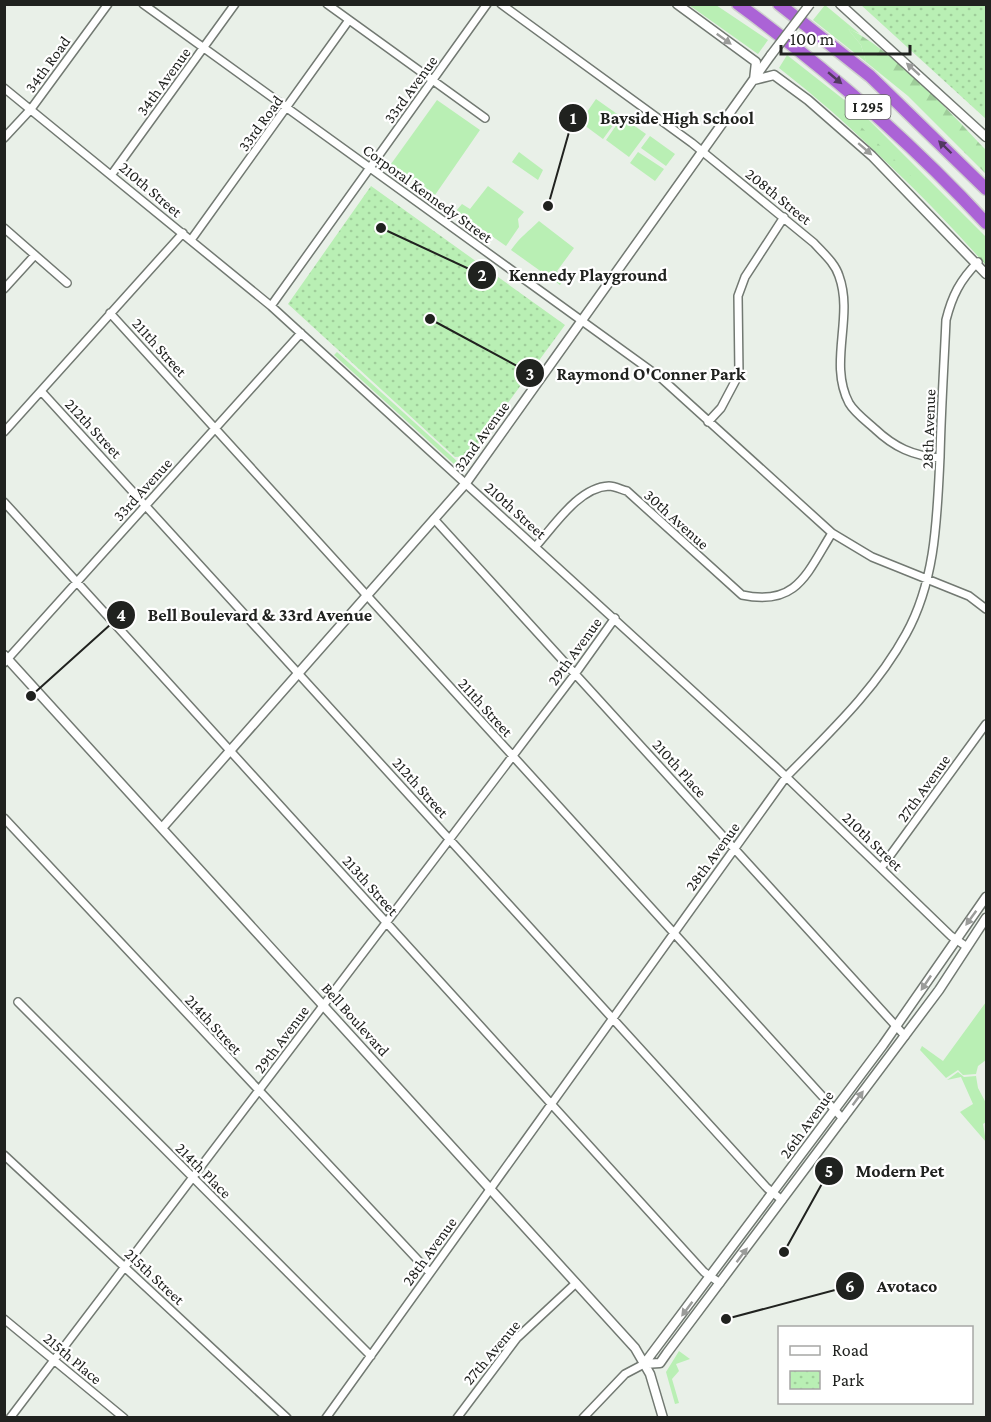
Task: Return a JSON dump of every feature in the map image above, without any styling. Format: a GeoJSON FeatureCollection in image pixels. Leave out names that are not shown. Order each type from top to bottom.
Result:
{"type":"FeatureCollection","features":[{"type":"Feature","properties":{"kind":"highway","name":"I 295"},"geometry":{"type":"LineString","coordinates":[[738,4],[805,53],[877,114],[987,223]]}},
{"type":"Feature","properties":{"kind":"highway","name":"I 295"},"geometry":{"type":"LineString","coordinates":[[778,4],[870,76],[987,189]]}},
{"type":"Feature","properties":{"kind":"street","name":"34th Road"},"geometry":{"type":"LineString","coordinates":[[4,138],[31,109],[108,4]]}},
{"type":"Feature","properties":{"kind":"street","name":"Corporal Kennedy Street"},"geometry":{"type":"LineString","coordinates":[[143,4],[661,378],[832,533],[872,557],[928,577],[969,596],[987,609]]}},
{"type":"Feature","properties":{"kind":"street","name":"34th Avenue"},"geometry":{"type":"LineString","coordinates":[[112,174],[235,4]]}},
{"type":"Feature","properties":{"kind":"street"},"geometry":{"type":"LineString","coordinates":[[327,4],[485,118]]}},
{"type":"Feature","properties":{"kind":"street","name":"33rd Avenue"},"geometry":{"type":"LineString","coordinates":[[271,306],[487,4]]}},
{"type":"Feature","properties":{"kind":"street","name":"208th Street"},"geometry":{"type":"LineString","coordinates":[[501,4],[703,152],[784,216],[831,262],[840,277],[843,309],[840,376],[850,406],[896,447],[907,452],[940,459]]}},
{"type":"Feature","properties":{"kind":"street"},"geometry":{"type":"LineString","coordinates":[[676,4],[756,62],[754,80],[774,75],[808,100],[872,156],[978,262],[987,274]]}},
{"type":"Feature","properties":{"kind":"street","name":"32nd Avenue"},"geometry":{"type":"LineString","coordinates":[[162,828],[466,483],[771,55],[810,4]]}},
{"type":"Feature","properties":{"kind":"street"},"geometry":{"type":"LineString","coordinates":[[840,4],[987,137]]}},
{"type":"Feature","properties":{"kind":"street","name":"33rd Road"},"geometry":{"type":"LineString","coordinates":[[191,240],[349,20]]}},
{"type":"Feature","properties":{"kind":"street","name":"210th Street"},"geometry":{"type":"LineString","coordinates":[[4,88],[271,306],[615,618],[955,939],[967,947]]}},
{"type":"Feature","properties":{"kind":"street"},"geometry":{"type":"LineString","coordinates":[[708,422],[721,408],[739,374],[738,296],[745,277],[756,256],[784,216]]}},
{"type":"Feature","properties":{"kind":"street"},"geometry":{"type":"LineString","coordinates":[[4,228],[68,283]]}},
{"type":"Feature","properties":{"kind":"street"},"geometry":{"type":"LineString","coordinates":[[4,432],[183,233]]}},
{"type":"Feature","properties":{"kind":"street"},"geometry":{"type":"LineString","coordinates":[[4,289],[35,255]]}},
{"type":"Feature","properties":{"kind":"street","name":"28th Avenue"},"geometry":{"type":"LineString","coordinates":[[326,1418],[786,777],[856,705],[887,666],[907,633],[928,577],[939,513],[946,320],[953,293],[965,275],[978,262]]}},
{"type":"Feature","properties":{"kind":"street","name":"211th Street"},"geometry":{"type":"LineString","coordinates":[[110,313],[843,1119]]}},
{"type":"Feature","properties":{"kind":"street","name":"33rd Avenue"},"geometry":{"type":"LineString","coordinates":[[6,659],[301,333]]}},
{"type":"Feature","properties":{"kind":"street","name":"212th Street"},"geometry":{"type":"LineString","coordinates":[[41,391],[612,1018],[782,1200]]}},
{"type":"Feature","properties":{"kind":"street","name":"30th Avenue"},"geometry":{"type":"LineString","coordinates":[[536,546],[583,497],[596,489],[610,486],[627,492],[742,595],[761,599],[774,598],[791,591],[806,577],[832,533]]}},
{"type":"Feature","properties":{"kind":"street","name":"213th Street"},"geometry":{"type":"LineString","coordinates":[[4,502],[711,1277],[720,1283]]}},
{"type":"Feature","properties":{"kind":"street","name":"210th Place"},"geometry":{"type":"LineString","coordinates":[[434,519],[905,1036]]}},
{"type":"Feature","properties":{"kind":"street","name":"29th Avenue"},"geometry":{"type":"LineString","coordinates":[[10,1418],[513,756],[615,618]]}},
{"type":"Feature","properties":{"kind":"street","name":"Bell Boulevard"},"geometry":{"type":"LineString","coordinates":[[6,659],[635,1348],[644,1364],[663,1418]]}},
{"type":"Feature","properties":{"kind":"street","name":"27th Avenue"},"geometry":{"type":"LineString","coordinates":[[881,868],[987,724]]}},
{"type":"Feature","properties":{"kind":"street","name":"214th Street"},"geometry":{"type":"LineString","coordinates":[[4,818],[430,1272]]}},
{"type":"Feature","properties":{"kind":"street","name":"26th Avenue"},"geometry":{"type":"LineString","coordinates":[[644,1364],[897,1026],[955,939],[987,897]]}},
{"type":"Feature","properties":{"kind":"street","name":"26th Avenue"},"geometry":{"type":"LineString","coordinates":[[583,1418],[625,1374],[644,1364],[660,1363],[939,990],[987,918]]}},
{"type":"Feature","properties":{"kind":"street","name":"214th Place"},"geometry":{"type":"LineString","coordinates":[[18,1002],[371,1356]]}},
{"type":"Feature","properties":{"kind":"street","name":"215th Street"},"geometry":{"type":"LineString","coordinates":[[4,1155],[287,1418]]}},
{"type":"Feature","properties":{"kind":"street","name":"27th Avenue"},"geometry":{"type":"LineString","coordinates":[[457,1418],[517,1338],[576,1283]]}},
{"type":"Feature","properties":{"kind":"street","name":"215th Place"},"geometry":{"type":"LineString","coordinates":[[4,1318],[124,1418]]}},
{"type":"Feature","properties":{"kind":"green space"},"geometry":{"type":"Polygon","coordinates":[[[689,5],[716,5],[768,40],[758,54],[689,5]]]}},
{"type":"Feature","properties":{"kind":"green space"},"geometry":{"type":"Polygon","coordinates":[[[825,5],[860,34],[848,29],[861,45],[866,62],[813,20],[825,5]]]}},
{"type":"Feature","properties":{"kind":"green space"},"geometry":{"type":"Polygon","coordinates":[[[861,5],[986,5],[986,119],[861,5]]]}},
{"type":"Feature","properties":{"kind":"green space"},"geometry":{"type":"Polygon","coordinates":[[[847,28],[882,50],[901,66],[972,135],[986,150],[986,174],[908,96],[866,62],[861,45],[847,28]]]}},
{"type":"Feature","properties":{"kind":"green space"},"geometry":{"type":"Polygon","coordinates":[[[787,55],[866,117],[986,237],[986,265],[887,162],[779,68],[787,55]]]}},
{"type":"Feature","properties":{"kind":"green space"},"geometry":{"type":"Polygon","coordinates":[[[596,99],[620,116],[603,139],[580,122],[596,99]]]}},
{"type":"Feature","properties":{"kind":"green space"},"geometry":{"type":"Polygon","coordinates":[[[437,100],[480,130],[435,195],[391,164],[437,100]]]}},
{"type":"Feature","properties":{"kind":"green space"},"geometry":{"type":"Polygon","coordinates":[[[825,104],[843,109],[986,250],[986,265],[942,215],[825,104]]]}},
{"type":"Feature","properties":{"kind":"green space"},"geometry":{"type":"Polygon","coordinates":[[[622,117],[646,134],[629,157],[606,140],[622,117]]]}},
{"type":"Feature","properties":{"kind":"green space"},"geometry":{"type":"Polygon","coordinates":[[[650,136],[675,154],[666,166],[641,148],[650,136]]]}},
{"type":"Feature","properties":{"kind":"green space"},"geometry":{"type":"Polygon","coordinates":[[[519,152],[543,170],[538,180],[512,162],[519,152]]]}},
{"type":"Feature","properties":{"kind":"green space"},"geometry":{"type":"Polygon","coordinates":[[[638,152],[664,169],[655,181],[630,163],[638,152]]]}},
{"type":"Feature","properties":{"kind":"green space"},"geometry":{"type":"Polygon","coordinates":[[[371,186],[565,325],[469,456],[455,457],[288,304],[371,186]]]}},
{"type":"Feature","properties":{"kind":"green space"},"geometry":{"type":"Polygon","coordinates":[[[488,186],[524,212],[518,219],[519,227],[506,246],[456,211],[462,204],[470,209],[488,186]]]}},
{"type":"Feature","properties":{"kind":"green space"},"geometry":{"type":"Polygon","coordinates":[[[539,221],[574,248],[557,271],[565,278],[560,285],[511,250],[539,221]]]}},
{"type":"Feature","properties":{"kind":"green space"},"geometry":{"type":"Polygon","coordinates":[[[337,352],[458,462],[455,465],[334,355],[337,352]]]}},
{"type":"Feature","properties":{"kind":"green space"},"geometry":{"type":"Polygon","coordinates":[[[986,1002],[986,1060],[978,1066],[976,1074],[963,1075],[958,1070],[946,1078],[920,1050],[922,1046],[943,1061],[986,1002]]]}},
{"type":"Feature","properties":{"kind":"green space"},"geometry":{"type":"Polygon","coordinates":[[[958,1072],[964,1077],[976,1076],[978,1088],[986,1103],[986,1122],[983,1124],[986,1142],[960,1112],[973,1104],[961,1077],[947,1080],[958,1072]]]}},
{"type":"Feature","properties":{"kind":"green space"},"geometry":{"type":"Polygon","coordinates":[[[679,1351],[690,1359],[676,1364],[679,1371],[672,1379],[679,1403],[675,1404],[666,1372],[679,1351]]]}},
{"type":"Feature","properties":{"kind":"place","name":"Bayside High School"},"geometry":{"type":"Point","coordinates":[548,206]}},
{"type":"Feature","properties":{"kind":"place","name":"Kennedy Playground"},"geometry":{"type":"Point","coordinates":[381,228]}},
{"type":"Feature","properties":{"kind":"place","name":"Raymond O'Conner Park"},"geometry":{"type":"Point","coordinates":[430,319]}},
{"type":"Feature","properties":{"kind":"place","name":"Bell Boulevard & 33rd Avenue"},"geometry":{"type":"Point","coordinates":[31,696]}},
{"type":"Feature","properties":{"kind":"place","name":"Modern Pet"},"geometry":{"type":"Point","coordinates":[784,1252]}},
{"type":"Feature","properties":{"kind":"place","name":"Avotaco"},"geometry":{"type":"Point","coordinates":[726,1319]}}]}
